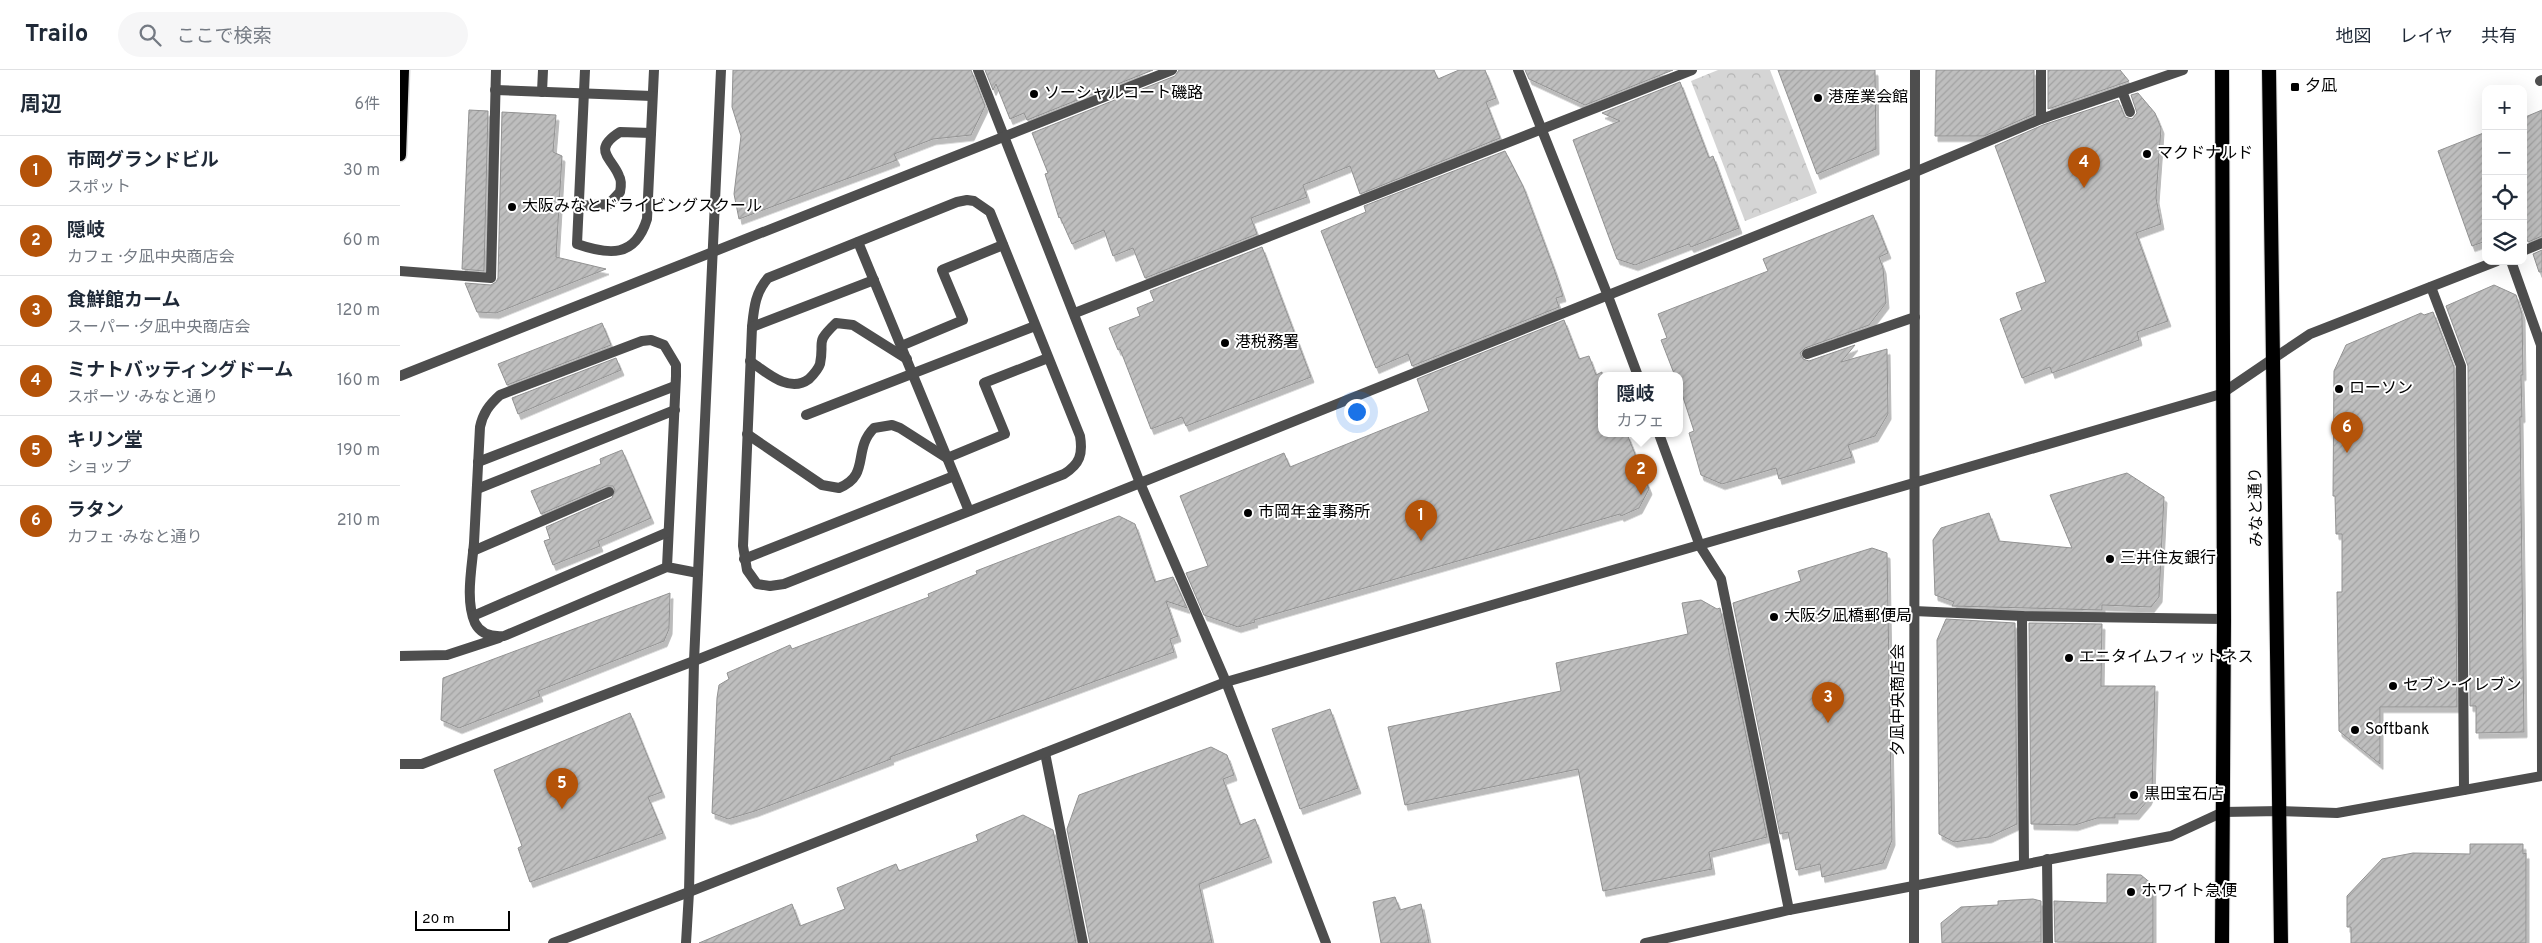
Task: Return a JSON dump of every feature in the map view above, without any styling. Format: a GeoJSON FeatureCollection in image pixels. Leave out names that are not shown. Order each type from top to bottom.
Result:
{"type":"FeatureCollection","features":[{"type":"Feature","properties":{"kind":"highway","name":"みなと通り"},"geometry":{"type":"LineString","coordinates":[[2222,70],[2224,619],[2222,943]]}},
{"type":"Feature","properties":{"kind":"highway","name":"みなと通り"},"geometry":{"type":"LineString","coordinates":[[2269,70],[2271,360],[2282,943]]}},
{"type":"Feature","properties":{"kind":"main road"},"geometry":{"type":"LineString","coordinates":[[400,155],[404,70]]}},
{"type":"Feature","properties":{"kind":"street"},"geometry":{"type":"LineString","coordinates":[[400,271],[491,278],[496,70]]}},
{"type":"Feature","properties":{"kind":"street"},"geometry":{"type":"LineString","coordinates":[[542,70],[542,92]]}},
{"type":"Feature","properties":{"kind":"street"},"geometry":{"type":"LineString","coordinates":[[584,70],[577,244],[601,252],[611,253],[621,250],[638,238],[646,219],[654,70]]}},
{"type":"Feature","properties":{"kind":"street"},"geometry":{"type":"LineString","coordinates":[[686,943],[689,892],[694,661],[721,70]]}},
{"type":"Feature","properties":{"kind":"street"},"geometry":{"type":"LineString","coordinates":[[978,70],[1075,313],[1140,483],[1226,682],[1326,943]]}},
{"type":"Feature","properties":{"kind":"street"},"geometry":{"type":"LineString","coordinates":[[400,376],[1172,70]]}},
{"type":"Feature","properties":{"kind":"street"},"geometry":{"type":"LineString","coordinates":[[1518,70],[1636,372]]}},
{"type":"Feature","properties":{"kind":"street"},"geometry":{"type":"LineString","coordinates":[[1075,313],[1692,70]]}},
{"type":"Feature","properties":{"kind":"street","name":"夕凪中央商店会"},"geometry":{"type":"LineString","coordinates":[[1914,943],[1915,70]]}},
{"type":"Feature","properties":{"kind":"street"},"geometry":{"type":"LineString","coordinates":[[2041,70],[2042,119]]}},
{"type":"Feature","properties":{"kind":"street"},"geometry":{"type":"LineString","coordinates":[[400,764],[422,764],[694,661],[1608,296],[2042,119],[2183,70]]}},
{"type":"Feature","properties":{"kind":"street"},"geometry":{"type":"LineString","coordinates":[[495,90],[652,96]]}},
{"type":"Feature","properties":{"kind":"street"},"geometry":{"type":"LineString","coordinates":[[2122,92],[2130,112]]}},
{"type":"Feature","properties":{"kind":"street"},"geometry":{"type":"LineString","coordinates":[[579,206],[609,204],[620,192],[619,175],[606,158],[605,152],[611,139],[620,132],[651,133]]}},
{"type":"Feature","properties":{"kind":"street"},"geometry":{"type":"LineString","coordinates":[[967,200],[982,205],[990,212],[1080,436],[1082,450],[1078,463],[1064,474],[784,584],[770,586],[757,584],[751,578],[744,559],[750,361],[757,293],[768,278],[858,242],[967,200]]}},
{"type":"Feature","properties":{"kind":"street"},"geometry":{"type":"LineString","coordinates":[[858,242],[969,511]]}},
{"type":"Feature","properties":{"kind":"street"},"geometry":{"type":"LineString","coordinates":[[2527,249],[2542,243]]}},
{"type":"Feature","properties":{"kind":"street"},"geometry":{"type":"LineString","coordinates":[[901,346],[963,320],[942,270],[1003,245]]}},
{"type":"Feature","properties":{"kind":"street"},"geometry":{"type":"LineString","coordinates":[[553,943],[689,892],[1226,682],[2222,394],[2310,334],[2487,265]]}},
{"type":"Feature","properties":{"kind":"street"},"geometry":{"type":"LineString","coordinates":[[2512,265],[2540,345],[2542,771]]}},
{"type":"Feature","properties":{"kind":"street"},"geometry":{"type":"LineString","coordinates":[[752,327],[874,280]]}},
{"type":"Feature","properties":{"kind":"street"},"geometry":{"type":"LineString","coordinates":[[2431,287],[2461,366],[2464,790]]}},
{"type":"Feature","properties":{"kind":"street"},"geometry":{"type":"LineString","coordinates":[[1807,354],[1915,317]]}},
{"type":"Feature","properties":{"kind":"street"},"geometry":{"type":"LineString","coordinates":[[750,361],[787,384],[805,382],[816,372],[820,364],[820,343],[823,336],[836,323],[852,325],[906,359]]}},
{"type":"Feature","properties":{"kind":"street"},"geometry":{"type":"LineString","coordinates":[[806,415],[1035,326]]}},
{"type":"Feature","properties":{"kind":"street"},"geometry":{"type":"LineString","coordinates":[[504,636],[486,634],[480,630],[470,606],[478,462],[482,418],[486,410],[500,395],[642,341],[652,340],[664,345],[669,350],[676,365],[667,567]]}},
{"type":"Feature","properties":{"kind":"street"},"geometry":{"type":"LineString","coordinates":[[947,458],[1004,434],[984,383],[1048,358]]}},
{"type":"Feature","properties":{"kind":"street"},"geometry":{"type":"LineString","coordinates":[[478,462],[675,386]]}},
{"type":"Feature","properties":{"kind":"street"},"geometry":{"type":"LineString","coordinates":[[476,489],[675,410]]}},
{"type":"Feature","properties":{"kind":"street"},"geometry":{"type":"LineString","coordinates":[[747,434],[830,488],[839,488],[854,478],[859,470],[863,442],[874,428],[892,425],[900,428],[947,458]]}},
{"type":"Feature","properties":{"kind":"street"},"geometry":{"type":"LineString","coordinates":[[1660,437],[1700,546],[1721,579],[1789,910]]}},
{"type":"Feature","properties":{"kind":"street"},"geometry":{"type":"LineString","coordinates":[[744,559],[954,476]]}},
{"type":"Feature","properties":{"kind":"street"},"geometry":{"type":"LineString","coordinates":[[473,551],[609,492]]}},
{"type":"Feature","properties":{"kind":"street"},"geometry":{"type":"LineString","coordinates":[[473,616],[668,532]]}},
{"type":"Feature","properties":{"kind":"street"},"geometry":{"type":"LineString","coordinates":[[400,656],[447,656],[504,636],[667,567],[698,573]]}},
{"type":"Feature","properties":{"kind":"street"},"geometry":{"type":"LineString","coordinates":[[1914,611],[2022,616],[2224,619]]}},
{"type":"Feature","properties":{"kind":"street"},"geometry":{"type":"LineString","coordinates":[[2022,616],[2024,864]]}},
{"type":"Feature","properties":{"kind":"street"},"geometry":{"type":"LineString","coordinates":[[1045,753],[1083,943]]}},
{"type":"Feature","properties":{"kind":"street"},"geometry":{"type":"LineString","coordinates":[[1645,943],[1789,910],[2170,836],[2223,812],[2281,811],[2337,813],[2542,776]]}},
{"type":"Feature","properties":{"kind":"street"},"geometry":{"type":"LineString","coordinates":[[2047,859],[2048,943]]}},
{"type":"Feature","properties":{"kind":"green space"},"geometry":{"type":"Polygon","coordinates":[[[1718,70],[1770,70],[1817,193],[1745,221],[1691,81],[1718,70]]]}},
{"type":"Feature","properties":{"kind":"building"},"geometry":{"type":"Polygon","coordinates":[[[733,70],[971,70],[985,106],[971,135],[933,139],[894,154],[897,160],[739,219],[734,194],[741,136],[732,107],[733,70]]]}},
{"type":"Feature","properties":{"kind":"building","name":"ソーシャルコート磯路"},"geometry":{"type":"Polygon","coordinates":[[[985,70],[1153,70],[1027,120],[1024,113],[1010,119],[996,84],[993,90],[985,70]]]}},
{"type":"Feature","properties":{"kind":"building"},"geometry":{"type":"Polygon","coordinates":[[[1179,70],[1434,70],[1438,79],[1459,70],[1485,70],[1496,98],[1486,102],[1500,138],[1360,194],[1350,166],[1303,185],[1307,197],[1251,218],[1257,234],[1145,278],[1133,248],[1113,256],[1104,230],[1072,244],[1059,218],[1045,174],[1048,173],[1032,133],[1175,76],[1179,70]]]}},
{"type":"Feature","properties":{"kind":"building"},"geometry":{"type":"Polygon","coordinates":[[[1525,70],[1673,70],[1585,105],[1529,79],[1525,70]]]}},
{"type":"Feature","properties":{"kind":"building"},"geometry":{"type":"Polygon","coordinates":[[[1778,70],[1875,70],[1876,149],[1817,174],[1778,70]]]}},
{"type":"Feature","properties":{"kind":"building"},"geometry":{"type":"Polygon","coordinates":[[[1936,70],[2034,70],[2034,114],[1984,136],[1935,136],[1936,70]]]}},
{"type":"Feature","properties":{"kind":"building"},"geometry":{"type":"Polygon","coordinates":[[[2048,70],[2120,70],[2129,81],[2048,109],[2048,70]]]}},
{"type":"Feature","properties":{"kind":"building"},"geometry":{"type":"Polygon","coordinates":[[[1680,82],[1709,158],[1713,156],[1739,228],[1691,247],[1689,244],[1635,265],[1617,259],[1573,140],[1620,121],[1602,113],[1680,82]]]}},
{"type":"Feature","properties":{"kind":"building"},"geometry":{"type":"Polygon","coordinates":[[[2138,93],[2155,113],[2161,128],[2156,198],[2161,224],[2136,233],[2168,321],[2137,332],[2139,340],[2052,373],[2050,367],[2022,378],[2000,319],[2022,310],[2016,293],[2046,282],[1995,146],[2043,125],[2118,100],[2125,117],[2132,119],[2137,113],[2131,95],[2138,93]]]}},
{"type":"Feature","properties":{"kind":"building"},"geometry":{"type":"Polygon","coordinates":[[[469,110],[488,111],[484,271],[462,269],[469,110]]]}},
{"type":"Feature","properties":{"kind":"building"},"geometry":{"type":"Polygon","coordinates":[[[2542,110],[2542,236],[2528,242],[2527,239],[2527,116],[2542,110]]]}},
{"type":"Feature","properties":{"kind":"building","name":"大阪みなとドライビングスクール"},"geometry":{"type":"Polygon","coordinates":[[[502,112],[556,115],[553,152],[562,156],[556,257],[606,269],[496,313],[477,312],[465,283],[491,285],[498,278],[502,112]]]}},
{"type":"Feature","properties":{"kind":"building"},"geometry":{"type":"Polygon","coordinates":[[[2482,134],[2482,242],[2472,246],[2438,151],[2482,134]]]}},
{"type":"Feature","properties":{"kind":"building"},"geometry":{"type":"Polygon","coordinates":[[[1505,151],[1523,186],[1554,269],[1563,296],[1556,298],[1559,307],[1412,366],[1408,354],[1376,368],[1321,231],[1366,212],[1364,206],[1505,151]]]}},
{"type":"Feature","properties":{"kind":"building"},"geometry":{"type":"Polygon","coordinates":[[[1873,215],[1888,253],[1879,257],[1883,268],[1886,303],[1869,325],[1805,348],[1800,353],[1803,359],[1809,361],[1855,345],[1841,362],[1887,349],[1888,414],[1875,436],[1848,445],[1852,457],[1779,479],[1776,468],[1722,484],[1701,475],[1689,433],[1694,431],[1683,397],[1683,372],[1673,372],[1661,340],[1667,338],[1658,314],[1768,271],[1763,259],[1873,215]]]}},
{"type":"Feature","properties":{"kind":"building","name":"港税務署"},"geometry":{"type":"Polygon","coordinates":[[[1262,247],[1311,377],[1186,426],[1182,417],[1151,429],[1120,349],[1118,350],[1109,328],[1140,316],[1137,308],[1154,301],[1150,291],[1262,247]]]}},
{"type":"Feature","properties":{"kind":"building"},"geometry":{"type":"Polygon","coordinates":[[[2542,250],[2542,272],[2539,272],[2533,254],[2542,250]]]}},
{"type":"Feature","properties":{"kind":"building"},"geometry":{"type":"Polygon","coordinates":[[[2494,285],[2516,295],[2522,314],[2523,375],[2521,375],[2522,417],[2520,417],[2524,732],[2476,733],[2476,706],[2470,706],[2468,366],[2446,306],[2494,285]]]}},
{"type":"Feature","properties":{"kind":"building"},"geometry":{"type":"Polygon","coordinates":[[[2433,312],[2454,367],[2457,707],[2380,707],[2380,764],[2339,731],[2337,592],[2342,592],[2342,534],[2336,534],[2335,496],[2333,496],[2334,371],[2346,345],[2421,313],[2424,315],[2433,312]]]}},
{"type":"Feature","properties":{"kind":"building"},"geometry":{"type":"Polygon","coordinates":[[[1564,320],[1579,359],[1589,356],[1596,375],[1598,374],[1598,437],[1628,437],[1649,489],[1639,508],[1621,516],[1620,514],[1254,620],[1255,622],[1238,627],[1204,615],[1186,573],[1208,566],[1180,496],[1284,453],[1290,467],[1429,411],[1417,379],[1564,320]]]}},
{"type":"Feature","properties":{"kind":"building"},"geometry":{"type":"Polygon","coordinates":[[[602,323],[611,345],[507,385],[498,364],[602,323]]]}},
{"type":"Feature","properties":{"kind":"building"},"geometry":{"type":"Polygon","coordinates":[[[616,358],[621,370],[518,414],[512,398],[616,358]]]}},
{"type":"Feature","properties":{"kind":"building"},"geometry":{"type":"Polygon","coordinates":[[[622,450],[651,518],[598,541],[600,546],[553,565],[544,541],[550,539],[546,527],[612,498],[615,490],[613,486],[606,486],[541,514],[531,491],[601,464],[600,459],[622,450]]]}},
{"type":"Feature","properties":{"kind":"building"},"geometry":{"type":"Polygon","coordinates":[[[2127,473],[2164,497],[2159,597],[2151,607],[2102,605],[2102,610],[1952,606],[1954,602],[1935,595],[1933,540],[1941,528],[1989,513],[1999,541],[2072,548],[2050,495],[2127,473]]]}},
{"type":"Feature","properties":{"kind":"building"},"geometry":{"type":"Polygon","coordinates":[[[1119,516],[1135,524],[1155,582],[1173,577],[1187,608],[1166,601],[1178,636],[1170,639],[1174,652],[890,757],[891,759],[755,811],[728,819],[712,813],[717,698],[719,685],[729,679],[727,673],[790,645],[792,649],[929,597],[928,594],[977,574],[976,571],[1119,516]]]}},
{"type":"Feature","properties":{"kind":"building"},"geometry":{"type":"Polygon","coordinates":[[[1872,548],[1887,553],[1892,840],[1883,863],[1822,877],[1820,864],[1796,870],[1788,832],[1780,834],[1733,603],[1801,581],[1798,571],[1872,548]]]}},
{"type":"Feature","properties":{"kind":"building"},"geometry":{"type":"Polygon","coordinates":[[[670,593],[669,629],[664,641],[538,691],[540,696],[459,728],[441,720],[443,678],[670,593]]]}},
{"type":"Feature","properties":{"kind":"building"},"geometry":{"type":"Polygon","coordinates":[[[1701,600],[1717,609],[1720,608],[1767,837],[1709,852],[1712,869],[1603,891],[1578,769],[1405,805],[1388,727],[1561,691],[1556,663],[1688,634],[1682,603],[1701,600]]]}},
{"type":"Feature","properties":{"kind":"building"},"geometry":{"type":"Polygon","coordinates":[[[1946,619],[2015,623],[2017,824],[1989,837],[1954,842],[1939,834],[1937,640],[1946,619]]]}},
{"type":"Feature","properties":{"kind":"building"},"geometry":{"type":"Polygon","coordinates":[[[2029,623],[2102,624],[2101,686],[2155,686],[2152,791],[2148,800],[2136,814],[2115,814],[2115,818],[2097,818],[2075,825],[2031,824],[2029,623]]]}},
{"type":"Feature","properties":{"kind":"building"},"geometry":{"type":"Polygon","coordinates":[[[1330,709],[1358,788],[1300,809],[1272,729],[1330,709]]]}},
{"type":"Feature","properties":{"kind":"building"},"geometry":{"type":"Polygon","coordinates":[[[630,713],[662,792],[648,797],[663,833],[530,882],[518,848],[522,846],[494,770],[630,713]]]}},
{"type":"Feature","properties":{"kind":"building"},"geometry":{"type":"Polygon","coordinates":[[[1211,747],[1227,755],[1234,775],[1223,779],[1240,825],[1255,819],[1269,857],[1199,884],[1212,943],[1090,943],[1067,829],[1079,795],[1211,747]]]}},
{"type":"Feature","properties":{"kind":"building"},"geometry":{"type":"Polygon","coordinates":[[[1023,815],[1053,830],[1076,943],[699,943],[792,904],[800,926],[845,909],[837,888],[896,864],[899,871],[978,841],[976,835],[1023,815]]]}},
{"type":"Feature","properties":{"kind":"building"},"geometry":{"type":"Polygon","coordinates":[[[2470,844],[2523,844],[2523,854],[2526,853],[2526,943],[2351,943],[2351,927],[2347,927],[2347,896],[2382,859],[2413,853],[2470,854],[2470,844]]]}},
{"type":"Feature","properties":{"kind":"building"},"geometry":{"type":"Polygon","coordinates":[[[2107,874],[2141,875],[2153,885],[2153,943],[2055,942],[2054,901],[2107,903],[2107,874]]]}},
{"type":"Feature","properties":{"kind":"building"},"geometry":{"type":"Polygon","coordinates":[[[1395,897],[1400,910],[1421,904],[1429,943],[1381,943],[1373,902],[1395,897]]]}},
{"type":"Feature","properties":{"kind":"building"},"geometry":{"type":"Polygon","coordinates":[[[2033,899],[2041,901],[2041,942],[1942,943],[1941,923],[1961,907],[1998,905],[1998,901],[2033,899]]]}},
{"type":"Feature","properties":{"kind":"place","name":"夕凪"},"geometry":{"type":"Point","coordinates":[2295,87]}},
{"type":"Feature","properties":{"kind":"place","name":"ソーシャルコート磯路"},"geometry":{"type":"Point","coordinates":[1034,94]}},
{"type":"Feature","properties":{"kind":"place","name":"港産業会館"},"geometry":{"type":"Point","coordinates":[1818,98]}},
{"type":"Feature","properties":{"kind":"place","name":"マクドナルド"},"geometry":{"type":"Point","coordinates":[2147,154]}},
{"type":"Feature","properties":{"kind":"place","name":"ミナトバッティングドーム"},"geometry":{"type":"Point","coordinates":[2084,188]}},
{"type":"Feature","properties":{"kind":"place","name":"大阪みなとドライビングスクール"},"geometry":{"type":"Point","coordinates":[512,207]}},
{"type":"Feature","properties":{"kind":"place","name":"港税務署"},"geometry":{"type":"Point","coordinates":[1225,343]}},
{"type":"Feature","properties":{"kind":"place","name":"ローソン"},"geometry":{"type":"Point","coordinates":[2339,389]}},
{"type":"Feature","properties":{"kind":"place","name":"ラタン"},"geometry":{"type":"Point","coordinates":[2347,453]}},
{"type":"Feature","properties":{"kind":"place","name":"隠岐"},"geometry":{"type":"Point","coordinates":[1641,495]}},
{"type":"Feature","properties":{"kind":"place","name":"市岡年金事務所"},"geometry":{"type":"Point","coordinates":[1248,513]}},
{"type":"Feature","properties":{"kind":"place","name":"市岡グランドビル"},"geometry":{"type":"Point","coordinates":[1421,541]}},
{"type":"Feature","properties":{"kind":"place","name":"三井住友銀行"},"geometry":{"type":"Point","coordinates":[2110,559]}},
{"type":"Feature","properties":{"kind":"place","name":"大阪夕凪橋郵便局"},"geometry":{"type":"Point","coordinates":[1774,617]}},
{"type":"Feature","properties":{"kind":"place","name":"エニタイムフィットネス"},"geometry":{"type":"Point","coordinates":[2069,658]}},
{"type":"Feature","properties":{"kind":"place","name":"セブン-イレブン"},"geometry":{"type":"Point","coordinates":[2393,686]}},
{"type":"Feature","properties":{"kind":"place","name":"食鮮館カーム"},"geometry":{"type":"Point","coordinates":[1828,723]}},
{"type":"Feature","properties":{"kind":"place","name":"Softbank"},"geometry":{"type":"Point","coordinates":[2355,730]}},
{"type":"Feature","properties":{"kind":"place","name":"黒田宝石店"},"geometry":{"type":"Point","coordinates":[2134,795]}},
{"type":"Feature","properties":{"kind":"place","name":"キリン堂"},"geometry":{"type":"Point","coordinates":[562,809]}},
{"type":"Feature","properties":{"kind":"place","name":"ホワイト急便"},"geometry":{"type":"Point","coordinates":[2131,892]}}]}
